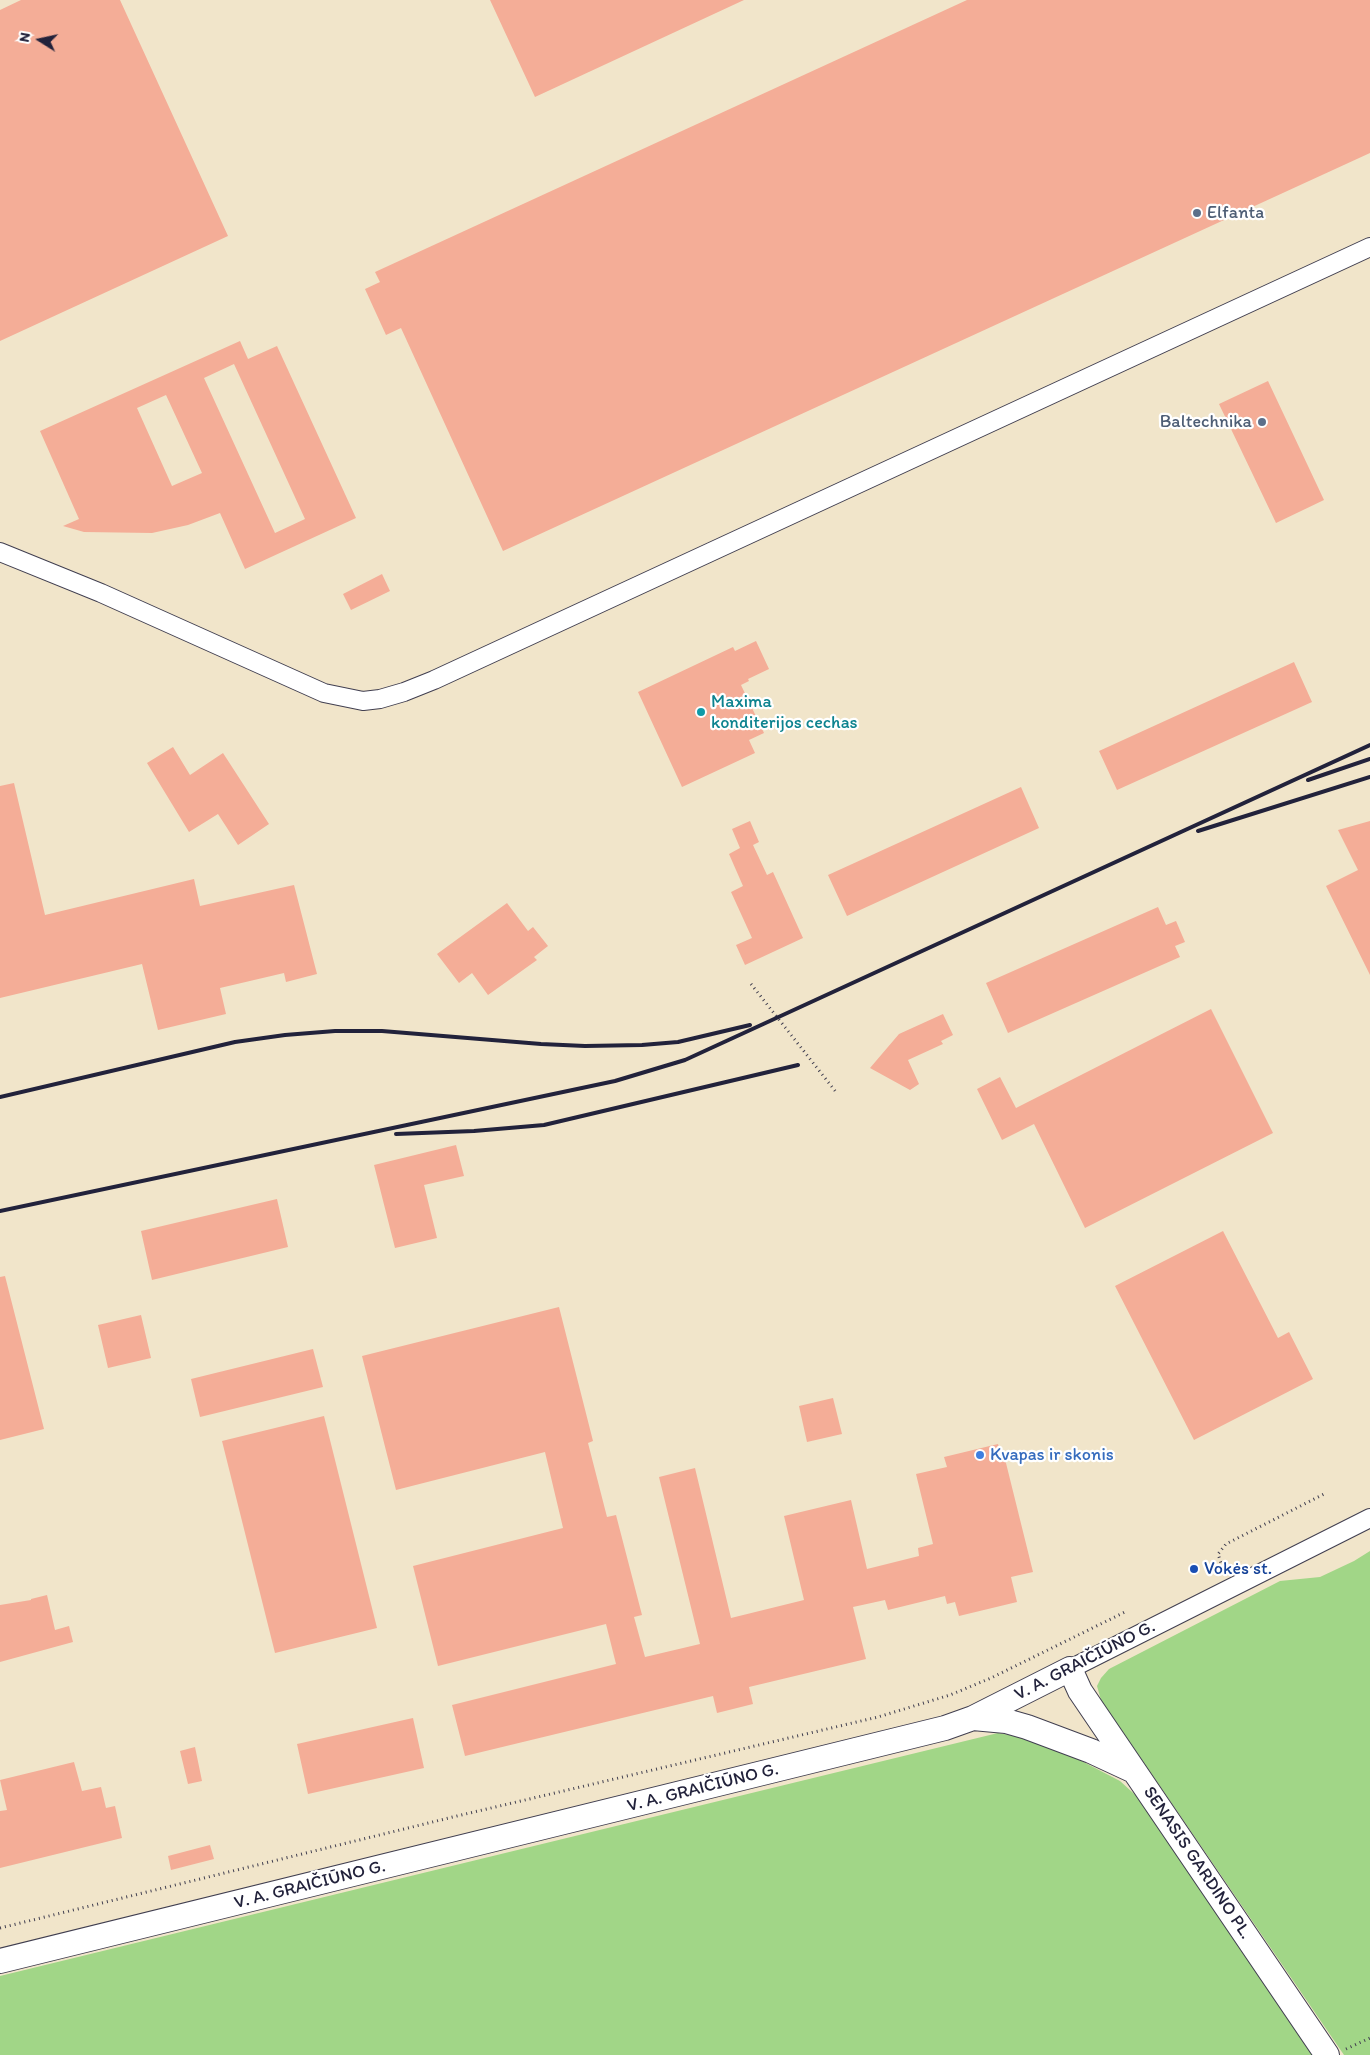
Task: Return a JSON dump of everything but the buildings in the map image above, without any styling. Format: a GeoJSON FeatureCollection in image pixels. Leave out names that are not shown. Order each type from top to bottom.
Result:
{"type":"FeatureCollection","features":[{"type":"Feature","properties":{"kind":"main road","name":"V. A. GRAIČIŪNO G."},"geometry":{"type":"LineString","coordinates":[[0,1961],[928,1733],[973,1718],[1070,1669]]}},
{"type":"Feature","properties":{"kind":"main road","name":"SENASIS GARDINO PL."},"geometry":{"type":"LineString","coordinates":[[1070,1669],[1080,1690],[1136,1772],[1334,2053]]}},
{"type":"Feature","properties":{"kind":"main road"},"geometry":{"type":"LineString","coordinates":[[973,1718],[1006,1721],[1027,1727],[1091,1751],[1136,1772]]}},
{"type":"Feature","properties":{"kind":"street"},"geometry":{"type":"LineString","coordinates":[[0,552],[101,593],[324,693],[363,701],[380,699],[434,680],[1370,247]]}},
{"type":"Feature","properties":{"kind":"street","name":"V. A. GRAIČIŪNO G."},"geometry":{"type":"LineString","coordinates":[[1070,1669],[1370,1518]]}},
{"type":"Feature","properties":{"kind":"path"},"geometry":{"type":"LineString","coordinates":[[750,984],[836,1092]]}},
{"type":"Feature","properties":{"kind":"path"},"geometry":{"type":"LineString","coordinates":[[1229,1589],[1218,1554],[1226,1544],[1324,1494]]}},
{"type":"Feature","properties":{"kind":"path"},"geometry":{"type":"LineString","coordinates":[[0,1928],[456,1816],[878,1717],[950,1695],[991,1678],[1125,1612]]}},
{"type":"Feature","properties":{"kind":"path"},"geometry":{"type":"LineString","coordinates":[[1334,2053],[1370,2038]]}},
{"type":"Feature","properties":{"kind":"green space"},"geometry":{"type":"Polygon","coordinates":[[[1370,1551],[1370,2055],[1344,2055],[1101,1700],[1097,1686],[1109,1669],[1280,1581],[1320,1577],[1370,1551]]]}},
{"type":"Feature","properties":{"kind":"green space"},"geometry":{"type":"Polygon","coordinates":[[[998,1733],[1015,1736],[1074,1757],[1120,1781],[1142,1801],[1313,2055],[0,2055],[0,1976],[998,1733]]]}},
{"type":"Feature","properties":{"kind":"railway"},"geometry":{"type":"LineString","coordinates":[[0,1211],[615,1081],[685,1060],[1370,745]]}},
{"type":"Feature","properties":{"kind":"railway"},"geometry":{"type":"LineString","coordinates":[[1308,780],[1370,759]]}},
{"type":"Feature","properties":{"kind":"railway"},"geometry":{"type":"LineString","coordinates":[[1198,831],[1370,777]]}},
{"type":"Feature","properties":{"kind":"railway"},"geometry":{"type":"LineString","coordinates":[[0,1097],[235,1042],[285,1035],[335,1031],[382,1031],[541,1044],[585,1046],[642,1045],[678,1042],[750,1025]]}},
{"type":"Feature","properties":{"kind":"railway"},"geometry":{"type":"LineString","coordinates":[[396,1134],[474,1131],[544,1125],[798,1065]]}},
{"type":"Feature","properties":{"kind":"place","name":"Elfanta"},"geometry":{"type":"Point","coordinates":[1197,213]}},
{"type":"Feature","properties":{"kind":"place","name":"Baltechnika"},"geometry":{"type":"Point","coordinates":[1262,422]}},
{"type":"Feature","properties":{"kind":"place","name":"Maxima konditerijos cechas"},"geometry":{"type":"Point","coordinates":[701,712]}},
{"type":"Feature","properties":{"kind":"place","name":"Kvapas ir skonis"},"geometry":{"type":"Point","coordinates":[980,1455]}},
{"type":"Feature","properties":{"kind":"place","name":"Vokės st."},"geometry":{"type":"Point","coordinates":[1194,1569]}}]}
